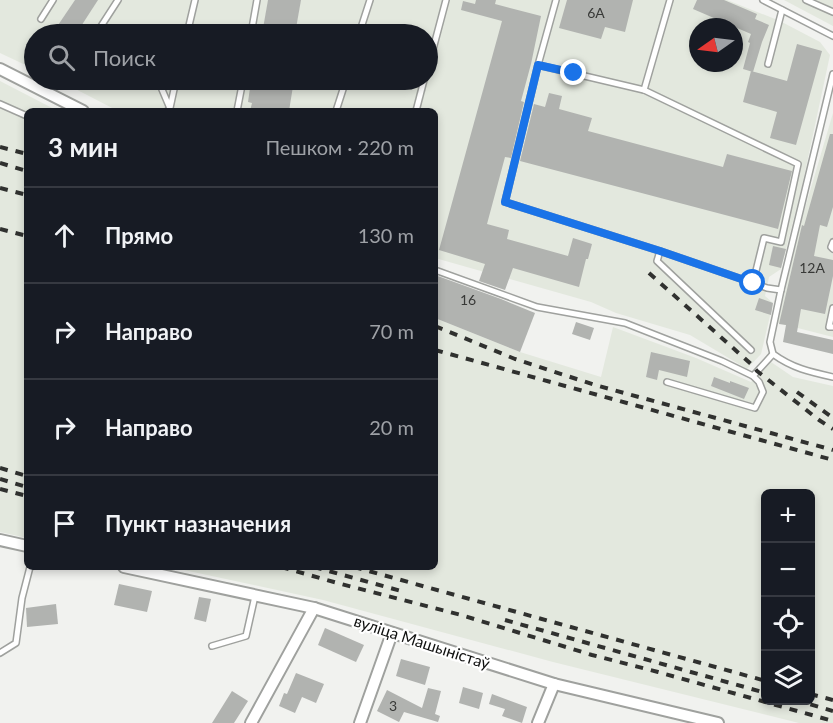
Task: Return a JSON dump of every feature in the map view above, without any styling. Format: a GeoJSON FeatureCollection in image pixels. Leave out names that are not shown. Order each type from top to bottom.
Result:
{"type":"FeatureCollection","features":[{"type":"Feature","properties":{"kind":"street"},"geometry":{"type":"LineString","coordinates":[[0,69],[24,81]]}},
{"type":"Feature","properties":{"kind":"street"},"geometry":{"type":"LineString","coordinates":[[42,90],[77,108]]}},
{"type":"Feature","properties":{"kind":"street"},"geometry":{"type":"LineString","coordinates":[[0,540],[24,545]]}},
{"type":"Feature","properties":{"kind":"street","name":"вуліца Машыністаў"},"geometry":{"type":"LineString","coordinates":[[138,570],[314,608],[554,684],[718,723]]}},
{"type":"Feature","properties":{"kind":"street"},"geometry":{"type":"LineString","coordinates":[[251,723],[314,608]]}},
{"type":"Feature","properties":{"kind":"street"},"geometry":{"type":"LineString","coordinates":[[360,723],[392,633]]}},
{"type":"Feature","properties":{"kind":"street"},"geometry":{"type":"LineString","coordinates":[[538,723],[554,684]]}},
{"type":"Feature","properties":{"kind":"lane"},"geometry":{"type":"LineString","coordinates":[[41,19],[53,0]]}},
{"type":"Feature","properties":{"kind":"lane"},"geometry":{"type":"LineString","coordinates":[[102,24],[118,0]]}},
{"type":"Feature","properties":{"kind":"lane"},"geometry":{"type":"LineString","coordinates":[[189,24],[195,0]]}},
{"type":"Feature","properties":{"kind":"lane"},"geometry":{"type":"LineString","coordinates":[[253,24],[257,0]]}},
{"type":"Feature","properties":{"kind":"lane"},"geometry":{"type":"LineString","coordinates":[[362,24],[370,0]]}},
{"type":"Feature","properties":{"kind":"lane"},"geometry":{"type":"LineString","coordinates":[[438,30],[446,0]]}},
{"type":"Feature","properties":{"kind":"lane"},"geometry":{"type":"LineString","coordinates":[[555,0],[505,202],[767,288],[781,290]]}},
{"type":"Feature","properties":{"kind":"lane"},"geometry":{"type":"LineString","coordinates":[[644,90],[670,0]]}},
{"type":"Feature","properties":{"kind":"lane"},"geometry":{"type":"LineString","coordinates":[[763,0],[833,36]]}},
{"type":"Feature","properties":{"kind":"lane"},"geometry":{"type":"LineString","coordinates":[[806,0],[833,12]]}},
{"type":"Feature","properties":{"kind":"lane"},"geometry":{"type":"LineString","coordinates":[[768,64],[782,10]]}},
{"type":"Feature","properties":{"kind":"lane"},"geometry":{"type":"LineString","coordinates":[[538,65],[644,90],[798,164],[781,242],[764,238],[753,283]]}},
{"type":"Feature","properties":{"kind":"lane"},"geometry":{"type":"LineString","coordinates":[[833,74],[770,342],[773,354],[786,364],[811,373],[833,377]]}},
{"type":"Feature","properties":{"kind":"lane"},"geometry":{"type":"LineString","coordinates":[[161,90],[168,108]]}},
{"type":"Feature","properties":{"kind":"lane"},"geometry":{"type":"LineString","coordinates":[[168,108],[173,90]]}},
{"type":"Feature","properties":{"kind":"lane"},"geometry":{"type":"LineString","coordinates":[[238,108],[241,90]]}},
{"type":"Feature","properties":{"kind":"lane"},"geometry":{"type":"LineString","coordinates":[[337,108],[343,90]]}},
{"type":"Feature","properties":{"kind":"lane"},"geometry":{"type":"LineString","coordinates":[[417,108],[421,90]]}},
{"type":"Feature","properties":{"kind":"lane"},"geometry":{"type":"LineString","coordinates":[[0,104],[24,115]]}},
{"type":"Feature","properties":{"kind":"lane"},"geometry":{"type":"LineString","coordinates":[[833,242],[831,247],[833,249]]}},
{"type":"Feature","properties":{"kind":"lane"},"geometry":{"type":"LineString","coordinates":[[660,251],[657,261],[751,350]]}},
{"type":"Feature","properties":{"kind":"lane"},"geometry":{"type":"LineString","coordinates":[[438,271],[537,307],[625,323],[753,376],[759,382],[763,392],[755,408],[667,382]]}},
{"type":"Feature","properties":{"kind":"lane"},"geometry":{"type":"LineString","coordinates":[[833,308],[828,327],[833,327]]}},
{"type":"Feature","properties":{"kind":"lane"},"geometry":{"type":"LineString","coordinates":[[753,376],[773,354]]}},
{"type":"Feature","properties":{"kind":"lane"},"geometry":{"type":"LineString","coordinates":[[0,653],[16,643],[22,598],[29,570]]}},
{"type":"Feature","properties":{"kind":"lane"},"geometry":{"type":"LineString","coordinates":[[212,646],[246,636],[255,596]]}},
{"type":"Feature","properties":{"kind":"shaded area"},"geometry":{"type":"Polygon","coordinates":[[[0,0],[727,0],[780,21],[820,42],[830,55],[802,186],[781,269],[769,277],[765,296],[773,303],[761,354],[747,369],[690,335],[616,313],[591,302],[438,259],[438,108],[112,108],[77,90],[438,90],[438,24],[24,24],[24,64],[0,53],[0,0]]]}},
{"type":"Feature","properties":{"kind":"shaded area"},"geometry":{"type":"Polygon","coordinates":[[[784,0],[833,0],[833,26],[784,0]]]}},
{"type":"Feature","properties":{"kind":"shaded area"},"geometry":{"type":"Polygon","coordinates":[[[0,81],[52,108],[24,108],[24,537],[0,532],[0,81]]]}},
{"type":"Feature","properties":{"kind":"shaded area"},"geometry":{"type":"Polygon","coordinates":[[[833,113],[833,337],[778,323],[800,225],[833,113]]]}},
{"type":"Feature","properties":{"kind":"shaded area"},"geometry":{"type":"Polygon","coordinates":[[[438,319],[520,352],[601,377],[613,327],[696,358],[751,382],[771,362],[793,377],[833,386],[833,723],[799,723],[553,662],[323,600],[184,570],[438,570],[438,319]]]}},
{"type":"Feature","properties":{"kind":"building"},"geometry":{"type":"Polygon","coordinates":[[[75,0],[98,0],[82,24],[59,24],[75,0]]]}},
{"type":"Feature","properties":{"kind":"building"},"geometry":{"type":"Polygon","coordinates":[[[268,0],[301,0],[297,24],[264,24],[268,0]]]}},
{"type":"Feature","properties":{"kind":"building"},"geometry":{"type":"Polygon","coordinates":[[[476,0],[496,0],[495,4],[541,16],[521,101],[524,102],[511,158],[505,157],[487,224],[509,230],[507,239],[568,256],[573,238],[592,244],[579,287],[513,268],[505,290],[479,281],[485,264],[439,250],[502,21],[461,10],[463,1],[475,4],[476,0]]]}},
{"type":"Feature","properties":{"kind":"building"},"geometry":{"type":"Polygon","coordinates":[[[567,0],[633,0],[625,32],[605,27],[601,39],[559,28],[567,0]]]}},
{"type":"Feature","properties":{"kind":"building"},"geometry":{"type":"Polygon","coordinates":[[[697,0],[724,0],[757,14],[755,19],[769,25],[753,72],[743,69],[751,34],[743,31],[743,18],[714,18],[693,9],[697,0]]]}},
{"type":"Feature","properties":{"kind":"building"},"geometry":{"type":"Polygon","coordinates":[[[797,44],[822,51],[796,145],[770,138],[777,112],[743,102],[751,71],[787,81],[797,44]]]}},
{"type":"Feature","properties":{"kind":"building"},"geometry":{"type":"Polygon","coordinates":[[[250,90],[292,90],[289,108],[251,108],[252,103],[248,102],[250,90]]]}},
{"type":"Feature","properties":{"kind":"building"},"geometry":{"type":"Polygon","coordinates":[[[549,93],[562,96],[559,109],[592,118],[588,131],[723,167],[727,154],[792,171],[778,229],[520,161],[534,104],[545,107],[549,93]]]}},
{"type":"Feature","properties":{"kind":"building"},"geometry":{"type":"Polygon","coordinates":[[[830,134],[833,134],[833,207],[827,227],[820,225],[814,256],[833,260],[833,276],[825,314],[801,309],[797,332],[833,340],[833,354],[783,342],[786,325],[779,324],[802,225],[804,226],[830,134]]]}},
{"type":"Feature","properties":{"kind":"building"},"geometry":{"type":"Polygon","coordinates":[[[773,246],[786,249],[781,268],[769,265],[773,246]]]}},
{"type":"Feature","properties":{"kind":"building"},"geometry":{"type":"Polygon","coordinates":[[[438,276],[535,313],[520,352],[438,319],[438,276]]]}},
{"type":"Feature","properties":{"kind":"building"},"geometry":{"type":"Polygon","coordinates":[[[759,298],[773,303],[771,315],[755,310],[759,298]]]}},
{"type":"Feature","properties":{"kind":"building"},"geometry":{"type":"Polygon","coordinates":[[[576,322],[594,328],[590,340],[572,334],[576,322]]]}},
{"type":"Feature","properties":{"kind":"building"},"geometry":{"type":"Polygon","coordinates":[[[651,352],[690,361],[687,377],[659,370],[657,380],[646,377],[651,352]]]}},
{"type":"Feature","properties":{"kind":"building"},"geometry":{"type":"Polygon","coordinates":[[[714,377],[749,388],[744,399],[711,386],[714,377]]]}},
{"type":"Feature","properties":{"kind":"building"},"geometry":{"type":"Polygon","coordinates":[[[119,584],[152,591],[147,612],[114,605],[119,584]]]}},
{"type":"Feature","properties":{"kind":"building"},"geometry":{"type":"Polygon","coordinates":[[[199,597],[211,599],[206,622],[194,619],[199,597]]]}},
{"type":"Feature","properties":{"kind":"building"},"geometry":{"type":"Polygon","coordinates":[[[56,604],[58,624],[27,627],[26,608],[56,604]]]}},
{"type":"Feature","properties":{"kind":"building"},"geometry":{"type":"Polygon","coordinates":[[[325,628],[364,645],[356,662],[318,645],[325,628]]]}},
{"type":"Feature","properties":{"kind":"building"},"geometry":{"type":"Polygon","coordinates":[[[401,659],[430,667],[425,685],[396,676],[401,659]]]}},
{"type":"Feature","properties":{"kind":"building"},"geometry":{"type":"Polygon","coordinates":[[[296,673],[324,684],[316,703],[302,697],[295,713],[279,706],[296,673]]]}},
{"type":"Feature","properties":{"kind":"building"},"geometry":{"type":"Polygon","coordinates":[[[463,687],[483,693],[479,709],[459,703],[463,687]]]}},
{"type":"Feature","properties":{"kind":"building"},"geometry":{"type":"Polygon","coordinates":[[[428,688],[441,691],[435,714],[440,716],[438,722],[404,712],[399,722],[377,711],[387,690],[422,708],[428,688]]]}},
{"type":"Feature","properties":{"kind":"building"},"geometry":{"type":"Polygon","coordinates":[[[232,691],[248,701],[234,723],[212,723],[232,691]]]}},
{"type":"Feature","properties":{"kind":"building"},"geometry":{"type":"Polygon","coordinates":[[[492,694],[527,707],[522,723],[502,716],[505,709],[489,704],[492,694]]]}},
{"type":"Feature","properties":{"kind":"railway"},"geometry":{"type":"LineString","coordinates":[[0,147],[24,153]]}},
{"type":"Feature","properties":{"kind":"railway"},"geometry":{"type":"LineString","coordinates":[[0,163],[24,170]]}},
{"type":"Feature","properties":{"kind":"railway"},"geometry":{"type":"LineString","coordinates":[[0,188],[24,194]]}},
{"type":"Feature","properties":{"kind":"railway"},"geometry":{"type":"LineString","coordinates":[[0,229],[24,235]]}},
{"type":"Feature","properties":{"kind":"railway"},"geometry":{"type":"LineString","coordinates":[[649,273],[757,371],[833,429]]}},
{"type":"Feature","properties":{"kind":"railway"},"geometry":{"type":"LineString","coordinates":[[438,327],[515,359],[595,385],[833,450]]}},
{"type":"Feature","properties":{"kind":"railway"},"geometry":{"type":"LineString","coordinates":[[438,351],[833,460]]}},
{"type":"Feature","properties":{"kind":"railway"},"geometry":{"type":"LineString","coordinates":[[797,392],[833,418]]}},
{"type":"Feature","properties":{"kind":"railway"},"geometry":{"type":"LineString","coordinates":[[0,468],[24,475]]}},
{"type":"Feature","properties":{"kind":"railway"},"geometry":{"type":"LineString","coordinates":[[0,479],[24,486]]}},
{"type":"Feature","properties":{"kind":"railway"},"geometry":{"type":"LineString","coordinates":[[0,489],[24,495]]}},
{"type":"Feature","properties":{"kind":"railway"},"geometry":{"type":"LineString","coordinates":[[292,570],[461,615],[592,655],[833,721]]}},
{"type":"Feature","properties":{"kind":"railway"},"geometry":{"type":"LineString","coordinates":[[325,570],[401,591]]}},
{"type":"Feature","properties":{"kind":"railway"},"geometry":{"type":"LineString","coordinates":[[365,570],[761,680]]}},
{"type":"Feature","properties":{"kind":"railway"},"geometry":{"type":"LineString","coordinates":[[505,620],[761,692]]}},
{"type":"Feature","properties":{"kind":"railway"},"geometry":{"type":"LineString","coordinates":[[815,695],[833,700]]}},
{"type":"Feature","properties":{"kind":"railway"},"geometry":{"type":"LineString","coordinates":[[812,705],[833,711]]}},
{"type":"Feature","properties":{"kind":"route"},"geometry":{"type":"LineString","coordinates":[[574,73],[538,65],[505,202],[753,283]]}}]}
